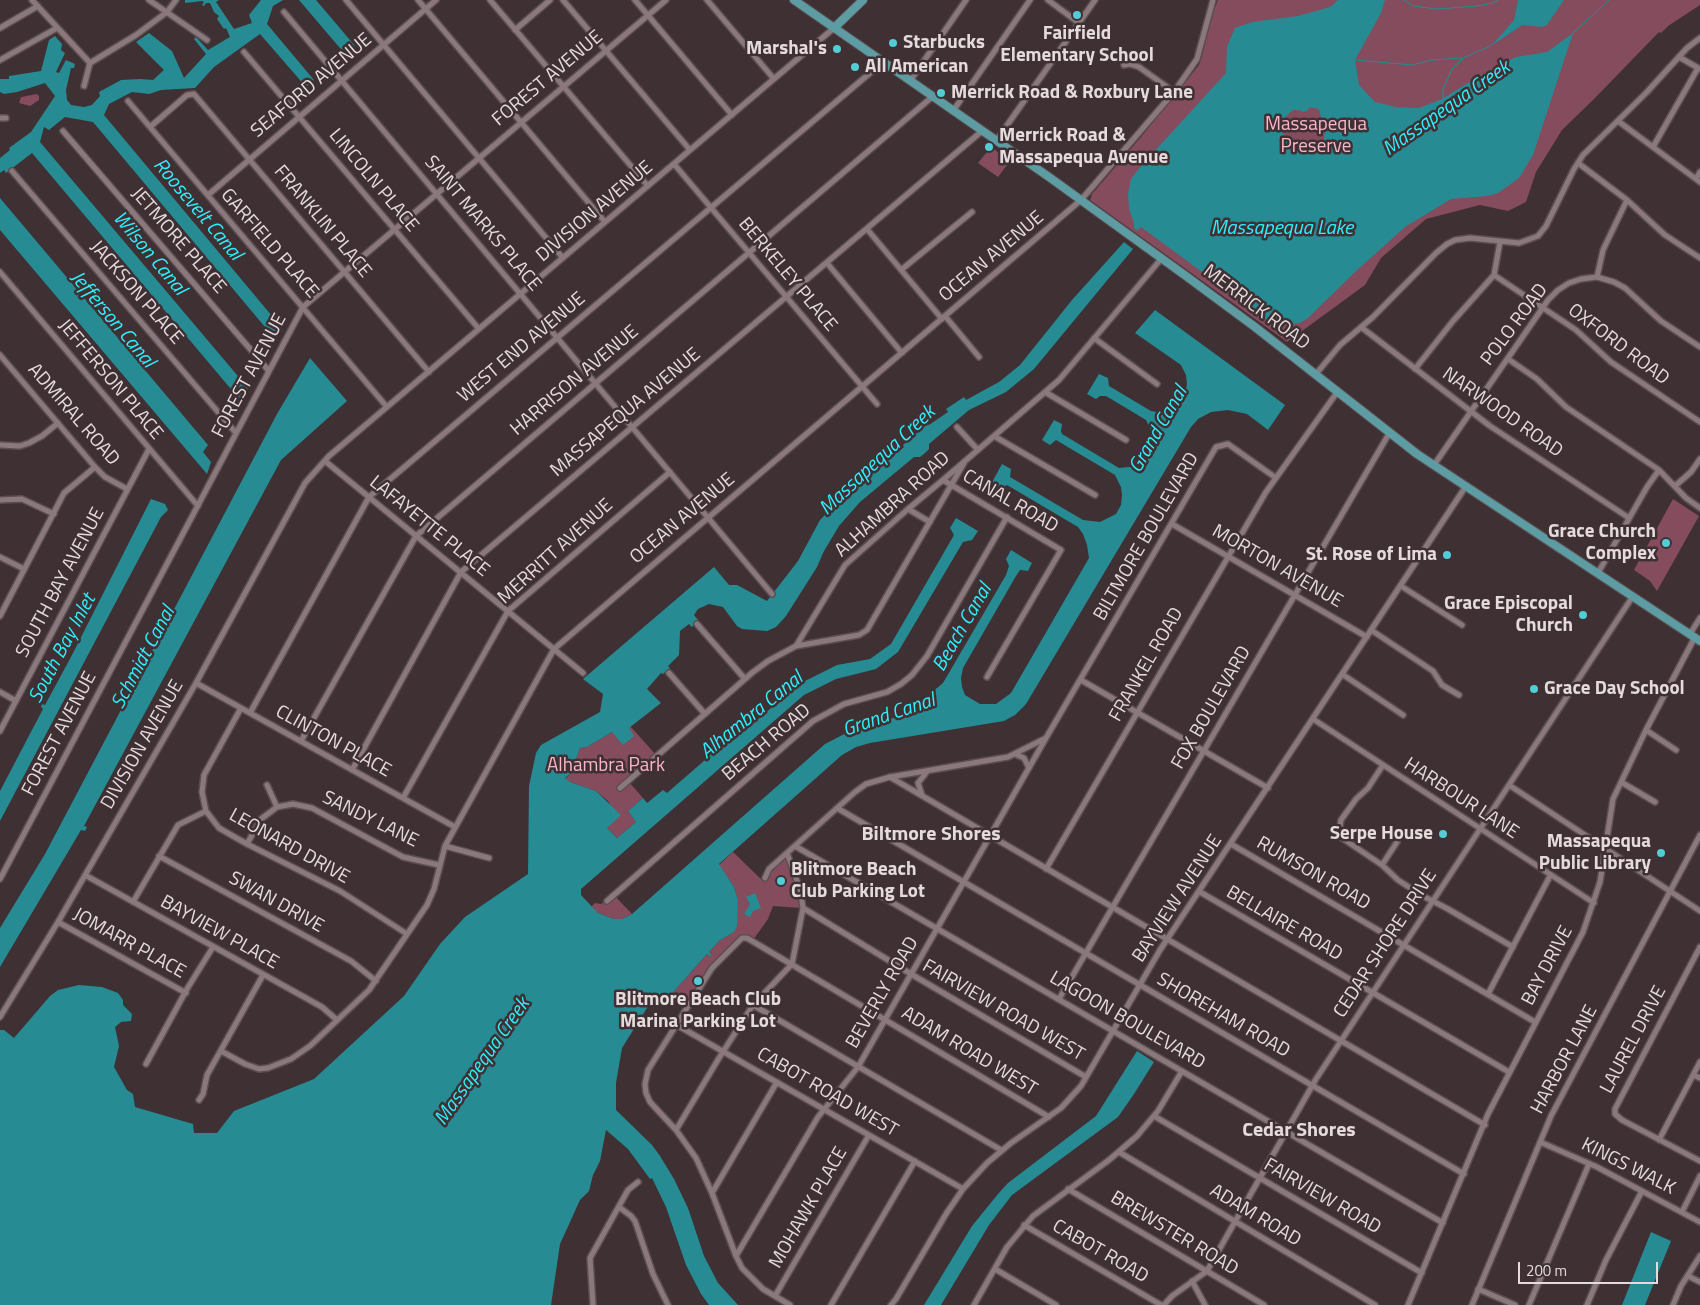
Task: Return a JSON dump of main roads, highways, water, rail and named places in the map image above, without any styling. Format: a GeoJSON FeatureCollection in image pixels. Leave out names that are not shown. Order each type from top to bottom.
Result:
{"type":"FeatureCollection","features":[{"type":"Feature","properties":{"kind":"main road","name":"MERRICK ROAD"},"geometry":{"type":"LineString","coordinates":[[794,0],[1081,200],[1256,327],[1434,465],[1695,637]]}},
{"type":"Feature","properties":{"kind":"main road"},"geometry":{"type":"LineString","coordinates":[[834,28],[863,0]]}},
{"type":"Feature","properties":{"kind":"water"},"geometry":{"type":"Polygon","coordinates":[[[185,0],[219,0],[216,2],[234,29],[252,23],[249,15],[261,0],[283,0],[273,6],[267,24],[314,80],[306,87],[260,34],[214,67],[195,88],[161,90],[149,94],[132,92],[109,104],[104,115],[282,328],[275,339],[93,122],[65,117],[49,130],[44,127],[40,142],[248,388],[241,401],[32,153],[6,173],[4,170],[0,173],[0,158],[10,150],[9,148],[31,132],[55,96],[45,83],[4,94],[0,92],[0,79],[9,79],[9,76],[41,71],[49,40],[55,36],[62,44],[61,50],[65,53],[56,72],[59,73],[66,60],[75,64],[74,68],[71,68],[66,90],[67,100],[71,105],[84,107],[92,105],[100,96],[99,92],[121,80],[153,80],[164,70],[136,42],[149,33],[172,51],[184,78],[206,54],[194,39],[196,37],[208,50],[230,37],[226,28],[224,29],[217,19],[219,16],[214,12],[210,3],[206,3],[204,6],[202,1],[185,3],[185,0]]]}},
{"type":"Feature","properties":{"kind":"water"},"geometry":{"type":"Polygon","coordinates":[[[299,0],[316,0],[355,46],[345,54],[299,0]]]}},
{"type":"Feature","properties":{"kind":"water","name":"Massapequa Lake"},"geometry":{"type":"Polygon","coordinates":[[[1338,0],[1385,0],[1381,13],[1355,60],[1359,85],[1375,102],[1396,107],[1419,108],[1442,99],[1481,75],[1516,57],[1547,52],[1573,33],[1533,155],[1519,178],[1498,193],[1487,196],[1451,199],[1405,227],[1307,319],[1300,323],[1279,325],[1270,322],[1141,227],[1137,230],[1134,228],[1129,209],[1128,193],[1131,179],[1141,166],[1226,73],[1227,47],[1235,28],[1252,22],[1298,16],[1330,7],[1338,0]],[[1310,107],[1307,111],[1303,112],[1293,110],[1286,116],[1281,131],[1287,138],[1295,140],[1304,150],[1318,151],[1325,145],[1326,121],[1322,121],[1319,109],[1310,107]]]}},
{"type":"Feature","properties":{"kind":"water"},"geometry":{"type":"Polygon","coordinates":[[[1518,0],[1564,0],[1547,25],[1542,27],[1522,25],[1495,42],[1514,20],[1518,0]]]}},
{"type":"Feature","properties":{"kind":"water"},"geometry":{"type":"Polygon","coordinates":[[[0,198],[208,445],[203,452],[211,462],[207,474],[0,230],[0,198]]]}},
{"type":"Feature","properties":{"kind":"water","name":"Grand Canal"},"geometry":{"type":"Polygon","coordinates":[[[1124,242],[1133,249],[1034,369],[1006,392],[969,410],[929,444],[929,449],[925,453],[920,457],[914,457],[860,502],[839,526],[817,567],[786,616],[776,627],[767,631],[742,629],[737,626],[723,607],[709,604],[698,609],[694,615],[698,620],[692,627],[689,624],[680,631],[679,655],[668,666],[670,668],[663,674],[661,673],[647,689],[661,703],[629,728],[634,736],[623,745],[612,732],[587,747],[580,748],[571,773],[565,778],[570,782],[596,791],[621,815],[607,828],[617,838],[636,822],[628,811],[643,798],[647,803],[663,790],[667,793],[731,735],[735,739],[799,684],[837,665],[870,659],[891,644],[954,535],[950,528],[956,518],[978,531],[972,540],[963,542],[898,652],[876,669],[836,679],[804,695],[581,889],[581,895],[598,913],[614,919],[622,919],[632,914],[825,744],[850,731],[899,716],[919,703],[943,683],[1006,575],[1009,566],[1006,559],[1011,550],[1032,563],[1028,571],[1020,570],[1016,576],[963,668],[961,678],[965,695],[980,704],[996,704],[1011,693],[1089,558],[1087,545],[1078,527],[1007,485],[999,489],[991,484],[1002,464],[1011,469],[1010,477],[1083,520],[1100,522],[1116,514],[1121,505],[1122,495],[1121,487],[1115,475],[1056,440],[1050,445],[1042,440],[1054,420],[1062,424],[1062,434],[1119,468],[1138,466],[1147,459],[1157,442],[1146,420],[1106,396],[1100,396],[1096,399],[1087,394],[1099,374],[1108,378],[1109,386],[1151,411],[1163,413],[1179,406],[1187,384],[1186,375],[1181,365],[1135,333],[1155,310],[1285,405],[1268,430],[1247,414],[1228,410],[1211,412],[1198,419],[1191,427],[1026,704],[1015,715],[1004,721],[870,743],[856,747],[842,755],[719,864],[734,887],[738,900],[737,926],[734,932],[719,941],[709,952],[712,955],[711,957],[707,954],[669,997],[662,994],[647,1008],[622,1048],[616,1083],[616,1110],[652,1145],[660,1156],[688,1208],[704,1256],[718,1283],[738,1305],[709,1305],[686,1265],[666,1207],[652,1178],[650,1179],[628,1149],[606,1130],[600,1161],[593,1175],[589,1191],[580,1200],[560,1244],[551,1305],[0,1305],[0,1030],[4,1030],[14,1038],[50,996],[58,990],[79,985],[102,987],[118,993],[123,1000],[123,1005],[132,1014],[131,1021],[121,1022],[115,1027],[119,1046],[114,1067],[127,1090],[133,1094],[135,1107],[193,1124],[194,1133],[217,1133],[234,1111],[314,1079],[404,996],[440,944],[465,917],[528,874],[529,786],[536,753],[541,745],[600,712],[603,694],[583,679],[714,567],[729,585],[737,585],[767,601],[798,561],[820,520],[849,490],[904,447],[903,445],[927,424],[929,425],[948,412],[946,409],[964,397],[966,400],[999,382],[1020,365],[1072,300],[1124,242]]]}},
{"type":"Feature","properties":{"kind":"water"},"geometry":{"type":"Polygon","coordinates":[[[310,358],[347,401],[281,460],[84,826],[87,827],[85,831],[81,830],[0,967],[0,928],[45,854],[277,414],[310,358]]]}},
{"type":"Feature","properties":{"kind":"water"},"geometry":{"type":"Polygon","coordinates":[[[151,499],[165,504],[168,510],[161,517],[0,821],[0,791],[43,709],[41,707],[42,704],[45,705],[72,655],[151,499]]]}},
{"type":"Feature","properties":{"kind":"water"},"geometry":{"type":"Polygon","coordinates":[[[755,893],[761,908],[753,911],[750,917],[744,914],[750,904],[746,897],[755,893]]]}},
{"type":"Feature","properties":{"kind":"water"},"geometry":{"type":"Polygon","coordinates":[[[1137,1051],[1154,1062],[1118,1117],[1012,1195],[989,1225],[941,1305],[924,1305],[972,1226],[998,1194],[1008,1183],[1096,1116],[1137,1051]]]}},
{"type":"Feature","properties":{"kind":"water"},"geometry":{"type":"Polygon","coordinates":[[[1651,1232],[1671,1241],[1645,1305],[1622,1305],[1651,1232]]]}},
{"type":"Feature","properties":{"kind":"waterway"},"geometry":{"type":"LineString","coordinates":[[1404,0],[1413,6],[1437,9],[1477,6],[1493,3],[1498,0]]}},
{"type":"Feature","properties":{"kind":"waterway","name":"Massapequa Creek"},"geometry":{"type":"LineString","coordinates":[[1573,33],[1609,0]]}},
{"type":"Feature","properties":{"kind":"waterway"},"geometry":{"type":"LineString","coordinates":[[1443,100],[1443,89],[1452,69],[1463,58],[1497,41]]}},
{"type":"Feature","properties":{"kind":"waterway"},"geometry":{"type":"LineString","coordinates":[[1355,60],[1412,65],[1432,60],[1462,58]]}},
{"type":"Feature","properties":{"kind":"place","name":"Fairfield Elementary School"},"geometry":{"type":"Point","coordinates":[1077,15]}},
{"type":"Feature","properties":{"kind":"place","name":"Starbucks"},"geometry":{"type":"Point","coordinates":[893,43]}},
{"type":"Feature","properties":{"kind":"place","name":"Marshal's"},"geometry":{"type":"Point","coordinates":[837,49]}},
{"type":"Feature","properties":{"kind":"place","name":"All American"},"geometry":{"type":"Point","coordinates":[855,67]}},
{"type":"Feature","properties":{"kind":"place","name":"Merrick Road & Roxbury Lane"},"geometry":{"type":"Point","coordinates":[941,93]}},
{"type":"Feature","properties":{"kind":"place","name":"Merrick Road & Massapequa Avenue"},"geometry":{"type":"Point","coordinates":[989,147]}},
{"type":"Feature","properties":{"kind":"place","name":"Grace Church Complex"},"geometry":{"type":"Point","coordinates":[1666,543]}},
{"type":"Feature","properties":{"kind":"place","name":"St. Rose of Lima"},"geometry":{"type":"Point","coordinates":[1447,555]}},
{"type":"Feature","properties":{"kind":"place","name":"Grace Episcopal Church"},"geometry":{"type":"Point","coordinates":[1583,615]}},
{"type":"Feature","properties":{"kind":"place","name":"Grace Day School"},"geometry":{"type":"Point","coordinates":[1534,689]}},
{"type":"Feature","properties":{"kind":"place","name":"Serpe House"},"geometry":{"type":"Point","coordinates":[1443,834]}},
{"type":"Feature","properties":{"kind":"place","name":"Massapequa Public Library"},"geometry":{"type":"Point","coordinates":[1661,853]}},
{"type":"Feature","properties":{"kind":"place","name":"Blitmore Beach Club Parking Lot"},"geometry":{"type":"Point","coordinates":[781,881]}},
{"type":"Feature","properties":{"kind":"place","name":"Blitmore Beach Club Marina Parking Lot"},"geometry":{"type":"Point","coordinates":[698,981]}},
{"type":"Feature","properties":{"kind":"district","name":"Biltmore Shores"},"geometry":{"type":"Point","coordinates":[931,835]}},
{"type":"Feature","properties":{"kind":"district","name":"Cedar Shores"},"geometry":{"type":"Point","coordinates":[1299,1131]}},
{"type":"Feature","properties":{"kind":"park label","name":"Massapequa Preserve"},"geometry":{"type":"Point","coordinates":[1316,136]}},
{"type":"Feature","properties":{"kind":"park label","name":"Alhambra Park"},"geometry":{"type":"Point","coordinates":[606,766]}},
{"type":"Feature","properties":{"kind":"water label","name":"Roosevelt Canal"},"geometry":{"type":"Point","coordinates":[197,210]}},
{"type":"Feature","properties":{"kind":"water label","name":"Wilson Canal"},"geometry":{"type":"Point","coordinates":[149,254]}},
{"type":"Feature","properties":{"kind":"water label","name":"Jefferson Canal"},"geometry":{"type":"Point","coordinates":[112,320]}},
{"type":"Feature","properties":{"kind":"water label","name":"Beach Canal"},"geometry":{"type":"Point","coordinates":[963,628]}},
{"type":"Feature","properties":{"kind":"water label","name":"South Bay Inlet"},"geometry":{"type":"Point","coordinates":[63,649]}},
{"type":"Feature","properties":{"kind":"water label","name":"Schmidt Canal"},"geometry":{"type":"Point","coordinates":[144,658]}},
{"type":"Feature","properties":{"kind":"water label","name":"Alhambra Canal"},"geometry":{"type":"Point","coordinates":[752,716]}}]}
